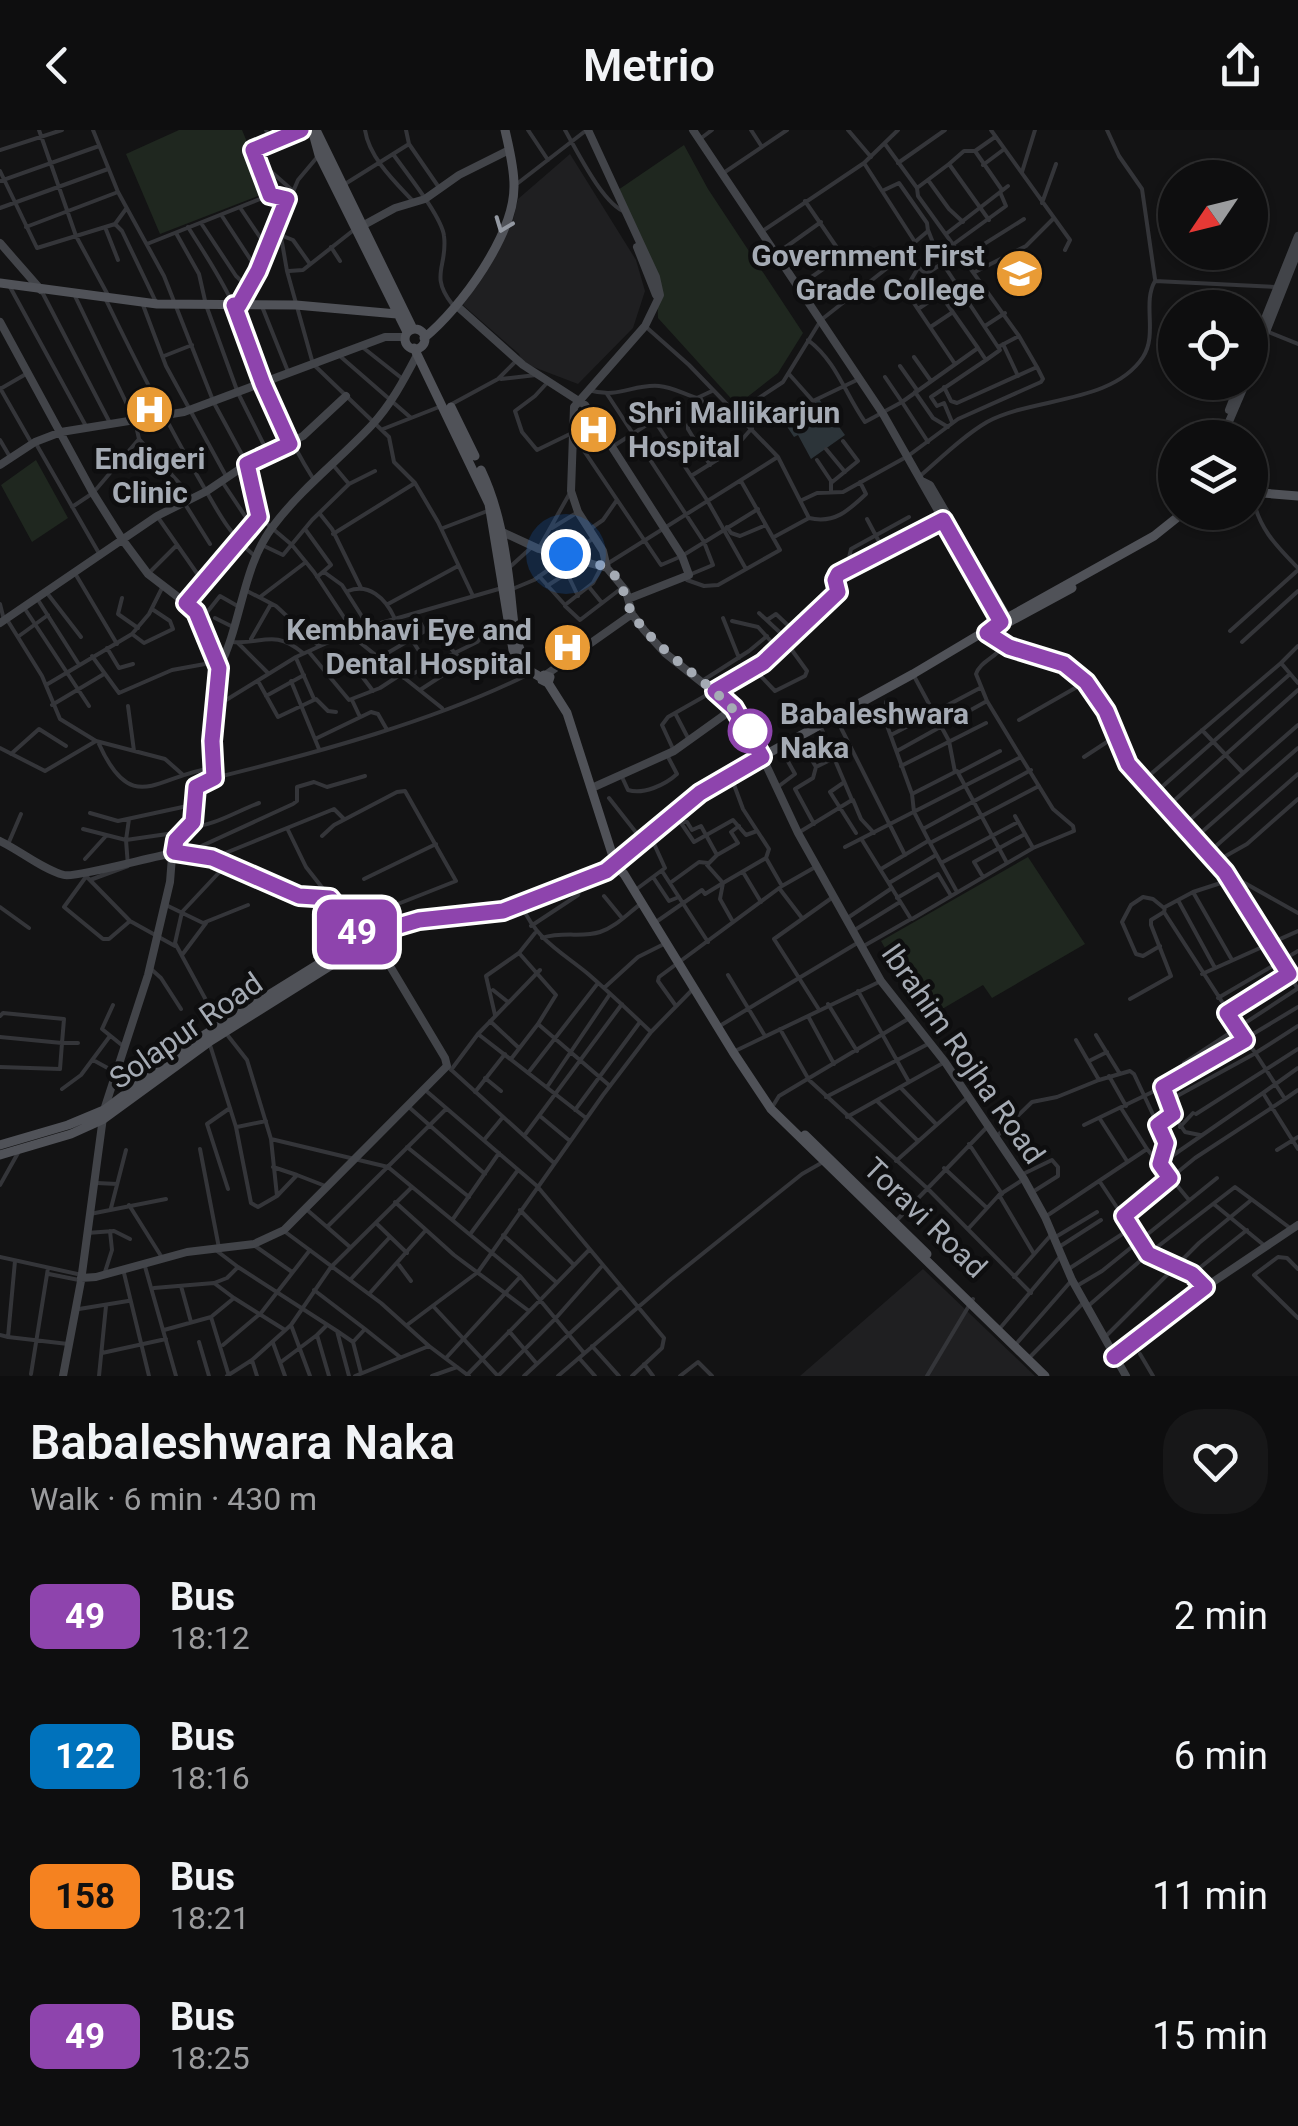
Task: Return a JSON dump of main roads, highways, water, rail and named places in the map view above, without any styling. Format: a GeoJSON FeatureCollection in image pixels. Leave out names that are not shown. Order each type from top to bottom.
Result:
{"type":"FeatureCollection","features":[{"type":"Feature","properties":{"kind":"main road"},"geometry":{"type":"LineString","coordinates":[[419,347],[456,307],[494,248],[506,220],[514,186],[505,130]]}},
{"type":"Feature","properties":{"kind":"main road"},"geometry":{"type":"LineString","coordinates":[[312,131],[318,155],[409,333],[407,345],[419,347]]}},
{"type":"Feature","properties":{"kind":"main road"},"geometry":{"type":"LineString","coordinates":[[312,131],[342,186],[397,314],[409,333]]}},
{"type":"Feature","properties":{"kind":"main road"},"geometry":{"type":"LineString","coordinates":[[5,284],[157,304],[296,304],[397,314]]}},
{"type":"Feature","properties":{"kind":"main road"},"geometry":{"type":"LineString","coordinates":[[409,333],[420,331],[419,347],[499,530],[513,650],[522,666],[545,677],[570,706],[588,754],[618,864]]}},
{"type":"Feature","properties":{"kind":"main road"},"geometry":{"type":"LineString","coordinates":[[446,405],[489,488],[508,569],[505,590]]}},
{"type":"Feature","properties":{"kind":"main road"},"geometry":{"type":"LineString","coordinates":[[1268,493],[1298,496]]}},
{"type":"Feature","properties":{"kind":"main road"},"geometry":{"type":"LineString","coordinates":[[618,864],[646,837],[678,817],[730,774],[989,632],[1162,530]]}},
{"type":"Feature","properties":{"kind":"main road"},"geometry":{"type":"LineString","coordinates":[[545,677],[571,724],[618,864]]}},
{"type":"Feature","properties":{"kind":"main road","name":"Toravi Road"},"geometry":{"type":"LineString","coordinates":[[618,864],[763,1096],[823,1162],[892,1224]]}},
{"type":"Feature","properties":{"kind":"main road","name":"Solapur Road"},"geometry":{"type":"LineString","coordinates":[[0,1154],[72,1134],[207,1038],[365,935],[419,920],[522,906],[618,864]]}},
{"type":"Feature","properties":{"kind":"main road","name":"Solapur Road"},"geometry":{"type":"LineString","coordinates":[[222,1028],[365,935]]}},
{"type":"Feature","properties":{"kind":"main road","name":"Toravi Road"},"geometry":{"type":"LineString","coordinates":[[773,1107],[1049,1376]]}},
{"type":"Feature","properties":{"kind":"main road","name":"Solapur Road"},"geometry":{"type":"LineString","coordinates":[[0,1146],[103,1115]]}},
{"type":"Feature","properties":{"kind":"main road","name":"Toravi Road"},"geometry":{"type":"LineString","coordinates":[[971,1301],[1049,1376]]}},
{"type":"Feature","properties":{"kind":"place","name":"Government First Grade College"},"geometry":{"type":"Point","coordinates":[1020,273]}},
{"type":"Feature","properties":{"kind":"place","name":"Endigeri Clinic"},"geometry":{"type":"Point","coordinates":[150,410]}},
{"type":"Feature","properties":{"kind":"place","name":"Shri Mallikarjun Hospital"},"geometry":{"type":"Point","coordinates":[593,430]}},
{"type":"Feature","properties":{"kind":"place","name":"Kembhavi Eye and Dental Hospital"},"geometry":{"type":"Point","coordinates":[567,647]}},
{"type":"Feature","properties":{"kind":"place","name":"Babaleshwara Naka"},"geometry":{"type":"Point","coordinates":[750,731]}}]}
